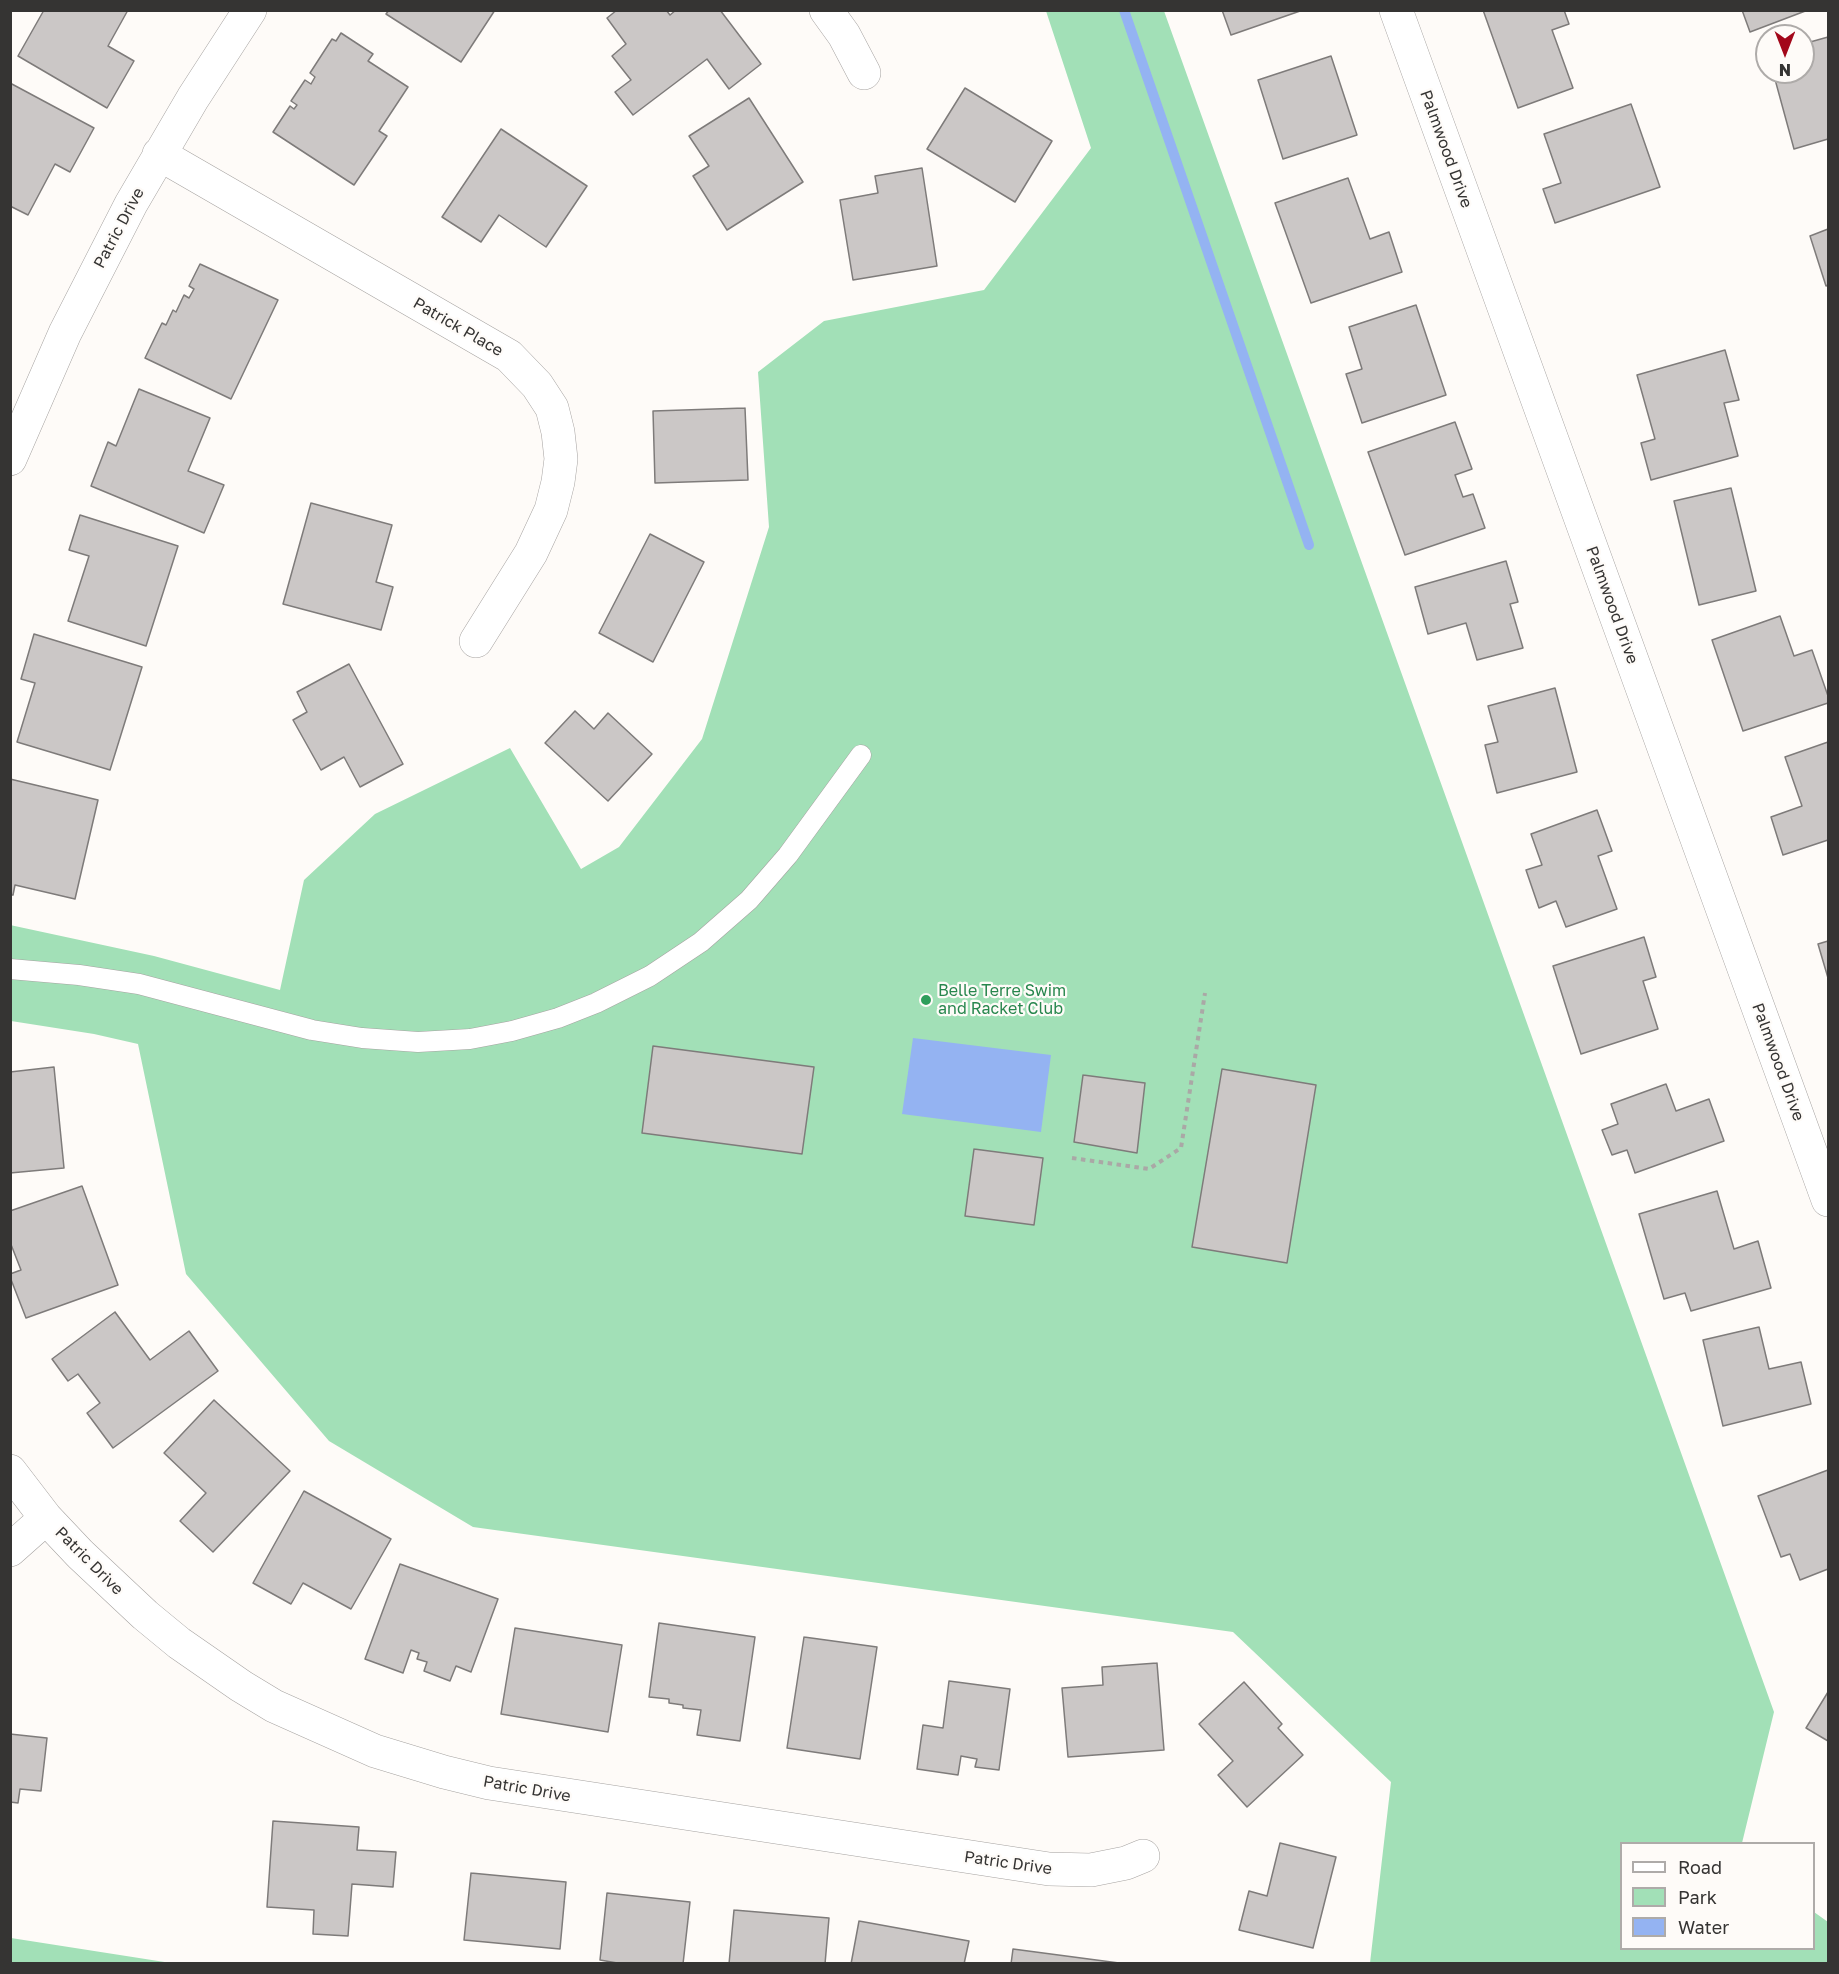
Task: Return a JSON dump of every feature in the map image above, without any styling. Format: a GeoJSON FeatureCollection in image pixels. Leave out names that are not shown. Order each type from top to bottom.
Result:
{"type":"FeatureCollection","features":[{"type":"Feature","properties":{"kind":"street","name":"Patric Drive"},"geometry":{"type":"LineString","coordinates":[[10,459],[65,333],[159,154],[250,10]]}},
{"type":"Feature","properties":{"kind":"street"},"geometry":{"type":"LineString","coordinates":[[825,10],[844,35],[864,73]]}},
{"type":"Feature","properties":{"kind":"street","name":"Palmwood Drive"},"geometry":{"type":"LineString","coordinates":[[1396,10],[1828,1200]]}},
{"type":"Feature","properties":{"kind":"street","name":"Patrick Place"},"geometry":{"type":"LineString","coordinates":[[159,154],[509,356],[537,385],[552,408],[558,432],[561,459],[558,482],[551,510],[531,553],[477,641]]}},
{"type":"Feature","properties":{"kind":"street","name":"Patric Drive"},"geometry":{"type":"LineString","coordinates":[[10,1471],[46,1518],[80,1554],[145,1616],[179,1643],[225,1676],[274,1706],[375,1751],[489,1783],[1049,1869],[1091,1870],[1126,1863],[1143,1856]]}},
{"type":"Feature","properties":{"kind":"street"},"geometry":{"type":"LineString","coordinates":[[10,1550],[46,1518]]}},
{"type":"Feature","properties":{"kind":"lane"},"geometry":{"type":"LineString","coordinates":[[10,969],[79,975],[139,984],[312,1030],[362,1038],[418,1042],[470,1039],[512,1031],[558,1018],[596,1003],[650,976],[701,942],[749,900],[780,864],[861,755]]}},
{"type":"Feature","properties":{"kind":"path"},"geometry":{"type":"LineString","coordinates":[[1072,1158],[1149,1169],[1181,1148],[1205,993]]}},
{"type":"Feature","properties":{"kind":"green space"},"geometry":{"type":"Polygon","coordinates":[[[1046,11],[1164,11],[1774,1712],[1742,1842],[1620,1842],[1620,1950],[1815,1950],[1815,1913],[1828,1922],[1828,1963],[1370,1963],[1391,1782],[1233,1632],[473,1527],[329,1441],[186,1274],[138,1044],[94,1034],[11,1021],[10,925],[154,956],[280,990],[304,880],[375,814],[510,748],[581,869],[619,847],[702,739],[769,527],[758,372],[824,321],[984,290],[1091,148],[1046,11]]]}},
{"type":"Feature","properties":{"kind":"green space"},"geometry":{"type":"Polygon","coordinates":[[[11,1938],[171,1963],[11,1963],[11,1938]]]}},
{"type":"Feature","properties":{"kind":"water"},"geometry":{"type":"Polygon","coordinates":[[[913,1038],[1051,1055],[1041,1132],[902,1114],[913,1038]]]}},
{"type":"Feature","properties":{"kind":"building"},"geometry":{"type":"Polygon","coordinates":[[[44,10],[128,10],[108,46],[134,61],[107,108],[18,56],[44,10]]]}},
{"type":"Feature","properties":{"kind":"building"},"geometry":{"type":"Polygon","coordinates":[[[389,10],[495,10],[461,62],[386,14],[389,10]]]}},
{"type":"Feature","properties":{"kind":"building"},"geometry":{"type":"Polygon","coordinates":[[[617,10],[666,10],[670,15],[676,10],[720,10],[761,64],[729,89],[707,59],[633,115],[615,92],[631,80],[612,56],[626,44],[607,18],[617,10]]]}},
{"type":"Feature","properties":{"kind":"building"},"geometry":{"type":"Polygon","coordinates":[[[1222,10],[1303,10],[1231,35],[1222,10]]]}},
{"type":"Feature","properties":{"kind":"building"},"geometry":{"type":"Polygon","coordinates":[[[1483,10],[1564,10],[1569,24],[1552,30],[1573,88],[1518,108],[1483,10]]]}},
{"type":"Feature","properties":{"kind":"building"},"geometry":{"type":"Polygon","coordinates":[[[1742,10],[1808,10],[1771,24],[1755,24],[1755,30],[1750,32],[1742,10]]]}},
{"type":"Feature","properties":{"kind":"building"},"geometry":{"type":"Polygon","coordinates":[[[341,33],[373,54],[368,61],[408,87],[379,131],[387,136],[354,185],[273,132],[290,106],[294,109],[297,105],[291,101],[305,80],[311,84],[315,77],[310,73],[332,39],[336,41],[341,33]]]}},
{"type":"Feature","properties":{"kind":"building"},"geometry":{"type":"Polygon","coordinates":[[[1828,37],[1828,139],[1794,149],[1776,84],[1815,84],[1815,41],[1828,37]]]}},
{"type":"Feature","properties":{"kind":"building"},"geometry":{"type":"Polygon","coordinates":[[[1331,56],[1357,135],[1283,159],[1258,80],[1331,56]]]}},
{"type":"Feature","properties":{"kind":"building"},"geometry":{"type":"Polygon","coordinates":[[[10,83],[94,128],[70,172],[55,164],[28,215],[10,206],[10,83]]]}},
{"type":"Feature","properties":{"kind":"building"},"geometry":{"type":"Polygon","coordinates":[[[965,88],[1052,141],[1015,202],[927,149],[965,88]]]}},
{"type":"Feature","properties":{"kind":"building"},"geometry":{"type":"Polygon","coordinates":[[[749,98],[803,182],[727,230],[693,176],[709,166],[689,136],[749,98]]]}},
{"type":"Feature","properties":{"kind":"building"},"geometry":{"type":"Polygon","coordinates":[[[1631,104],[1660,187],[1555,223],[1543,189],[1561,183],[1544,134],[1631,104]]]}},
{"type":"Feature","properties":{"kind":"building"},"geometry":{"type":"Polygon","coordinates":[[[501,129],[587,186],[546,247],[499,215],[481,242],[442,217],[501,129]]]}},
{"type":"Feature","properties":{"kind":"building"},"geometry":{"type":"Polygon","coordinates":[[[922,168],[937,266],[853,280],[840,200],[878,193],[875,176],[922,168]]]}},
{"type":"Feature","properties":{"kind":"building"},"geometry":{"type":"Polygon","coordinates":[[[1348,178],[1370,239],[1389,232],[1402,272],[1311,303],[1275,203],[1348,178]]]}},
{"type":"Feature","properties":{"kind":"building"},"geometry":{"type":"Polygon","coordinates":[[[1828,229],[1828,285],[1826,286],[1810,236],[1828,229]]]}},
{"type":"Feature","properties":{"kind":"building"},"geometry":{"type":"Polygon","coordinates":[[[200,264],[278,300],[231,399],[145,358],[162,323],[166,325],[173,310],[176,312],[184,295],[189,298],[194,289],[189,286],[200,264]]]}},
{"type":"Feature","properties":{"kind":"building"},"geometry":{"type":"Polygon","coordinates":[[[1416,305],[1446,395],[1362,423],[1346,374],[1362,369],[1349,327],[1416,305]]]}},
{"type":"Feature","properties":{"kind":"building"},"geometry":{"type":"Polygon","coordinates":[[[1725,350],[1739,400],[1724,403],[1738,456],[1651,480],[1641,443],[1655,439],[1637,375],[1725,350]]]}},
{"type":"Feature","properties":{"kind":"building"},"geometry":{"type":"Polygon","coordinates":[[[139,389],[210,418],[188,471],[224,485],[204,533],[91,486],[108,442],[116,446],[139,389]]]}},
{"type":"Feature","properties":{"kind":"building"},"geometry":{"type":"Polygon","coordinates":[[[745,408],[748,480],[655,483],[653,411],[745,408]]]}},
{"type":"Feature","properties":{"kind":"building"},"geometry":{"type":"Polygon","coordinates":[[[1455,422],[1472,469],[1455,475],[1463,497],[1473,494],[1485,528],[1405,555],[1368,452],[1455,422]]]}},
{"type":"Feature","properties":{"kind":"building"},"geometry":{"type":"Polygon","coordinates":[[[1731,488],[1756,591],[1699,605],[1674,501],[1731,488]]]}},
{"type":"Feature","properties":{"kind":"building"},"geometry":{"type":"Polygon","coordinates":[[[311,503],[392,525],[376,582],[393,587],[381,630],[283,604],[311,503]]]}},
{"type":"Feature","properties":{"kind":"building"},"geometry":{"type":"Polygon","coordinates":[[[80,515],[178,546],[146,646],[68,621],[89,556],[69,550],[80,515]]]}},
{"type":"Feature","properties":{"kind":"building"},"geometry":{"type":"Polygon","coordinates":[[[650,534],[704,562],[653,662],[599,633],[650,534]]]}},
{"type":"Feature","properties":{"kind":"building"},"geometry":{"type":"Polygon","coordinates":[[[1506,561],[1518,602],[1510,604],[1523,648],[1477,660],[1466,623],[1428,634],[1415,587],[1506,561]]]}},
{"type":"Feature","properties":{"kind":"building"},"geometry":{"type":"Polygon","coordinates":[[[1780,616],[1794,656],[1812,650],[1828,696],[1828,703],[1743,731],[1712,640],[1780,616]]]}},
{"type":"Feature","properties":{"kind":"building"},"geometry":{"type":"Polygon","coordinates":[[[34,634],[142,667],[110,770],[17,742],[35,683],[21,679],[34,634]]]}},
{"type":"Feature","properties":{"kind":"building"},"geometry":{"type":"Polygon","coordinates":[[[349,664],[403,764],[360,787],[344,757],[321,770],[293,720],[307,712],[297,692],[349,664]]]}},
{"type":"Feature","properties":{"kind":"building"},"geometry":{"type":"Polygon","coordinates":[[[1555,688],[1577,772],[1497,793],[1485,745],[1498,742],[1488,706],[1555,688]]]}},
{"type":"Feature","properties":{"kind":"building"},"geometry":{"type":"Polygon","coordinates":[[[575,711],[594,729],[608,713],[652,754],[608,801],[545,743],[575,711]]]}},
{"type":"Feature","properties":{"kind":"building"},"geometry":{"type":"Polygon","coordinates":[[[1828,742],[1828,840],[1783,855],[1771,817],[1802,806],[1785,757],[1828,742]]]}},
{"type":"Feature","properties":{"kind":"building"},"geometry":{"type":"Polygon","coordinates":[[[10,779],[98,800],[75,899],[15,885],[13,895],[10,895],[10,779]]]}},
{"type":"Feature","properties":{"kind":"building"},"geometry":{"type":"Polygon","coordinates":[[[1597,810],[1612,851],[1598,856],[1617,909],[1566,927],[1556,901],[1539,908],[1526,870],[1542,865],[1531,834],[1597,810]]]}},
{"type":"Feature","properties":{"kind":"building"},"geometry":{"type":"Polygon","coordinates":[[[1644,937],[1656,977],[1643,981],[1658,1029],[1581,1054],[1553,966],[1644,937]]]}},
{"type":"Feature","properties":{"kind":"building"},"geometry":{"type":"Polygon","coordinates":[[[1828,941],[1828,978],[1818,944],[1828,941]]]}},
{"type":"Feature","properties":{"kind":"building"},"geometry":{"type":"Polygon","coordinates":[[[653,1046],[814,1067],[802,1154],[642,1133],[653,1046]]]}},
{"type":"Feature","properties":{"kind":"building"},"geometry":{"type":"Polygon","coordinates":[[[54,1067],[64,1168],[10,1173],[10,1072],[54,1067]]]}},
{"type":"Feature","properties":{"kind":"building"},"geometry":{"type":"Polygon","coordinates":[[[1222,1069],[1316,1085],[1287,1263],[1192,1247],[1222,1069]]]}},
{"type":"Feature","properties":{"kind":"building"},"geometry":{"type":"Polygon","coordinates":[[[1083,1075],[1145,1083],[1137,1153],[1074,1142],[1083,1075]]]}},
{"type":"Feature","properties":{"kind":"building"},"geometry":{"type":"Polygon","coordinates":[[[1666,1084],[1676,1111],[1709,1099],[1724,1141],[1635,1173],[1627,1150],[1612,1155],[1602,1130],[1618,1124],[1611,1104],[1666,1084]]]}},
{"type":"Feature","properties":{"kind":"building"},"geometry":{"type":"Polygon","coordinates":[[[974,1149],[1043,1158],[1034,1225],[965,1216],[974,1149]]]}},
{"type":"Feature","properties":{"kind":"building"},"geometry":{"type":"Polygon","coordinates":[[[82,1186],[118,1285],[26,1318],[10,1277],[10,1274],[21,1270],[10,1242],[10,1211],[82,1186]]]}},
{"type":"Feature","properties":{"kind":"building"},"geometry":{"type":"Polygon","coordinates":[[[1717,1191],[1734,1249],[1758,1241],[1771,1288],[1691,1311],[1685,1293],[1664,1299],[1639,1214],[1717,1191]]]}},
{"type":"Feature","properties":{"kind":"building"},"geometry":{"type":"Polygon","coordinates":[[[115,1312],[150,1360],[189,1331],[218,1371],[113,1448],[87,1413],[100,1403],[78,1374],[68,1381],[52,1359],[115,1312]]]}},
{"type":"Feature","properties":{"kind":"building"},"geometry":{"type":"Polygon","coordinates":[[[1759,1327],[1769,1369],[1801,1362],[1811,1404],[1723,1426],[1703,1340],[1759,1327]]]}},
{"type":"Feature","properties":{"kind":"building"},"geometry":{"type":"Polygon","coordinates":[[[214,1400],[290,1471],[213,1552],[180,1521],[206,1493],[164,1453],[214,1400]]]}},
{"type":"Feature","properties":{"kind":"building"},"geometry":{"type":"Polygon","coordinates":[[[1828,1470],[1828,1569],[1800,1580],[1790,1554],[1781,1557],[1758,1496],[1828,1470]]]}},
{"type":"Feature","properties":{"kind":"building"},"geometry":{"type":"Polygon","coordinates":[[[304,1491],[391,1539],[351,1609],[303,1583],[291,1604],[253,1583],[304,1491]]]}},
{"type":"Feature","properties":{"kind":"building"},"geometry":{"type":"Polygon","coordinates":[[[400,1564],[498,1599],[471,1672],[456,1666],[450,1681],[424,1671],[427,1662],[417,1659],[419,1653],[411,1650],[403,1673],[365,1659],[400,1564]]]}},
{"type":"Feature","properties":{"kind":"building"},"geometry":{"type":"Polygon","coordinates":[[[659,1623],[755,1637],[740,1741],[697,1735],[701,1710],[683,1708],[683,1705],[669,1703],[669,1699],[649,1697],[659,1623]]]}},
{"type":"Feature","properties":{"kind":"building"},"geometry":{"type":"Polygon","coordinates":[[[515,1628],[622,1645],[608,1732],[501,1714],[515,1628]]]}},
{"type":"Feature","properties":{"kind":"building"},"geometry":{"type":"Polygon","coordinates":[[[804,1637],[877,1647],[860,1759],[787,1748],[804,1637]]]}},
{"type":"Feature","properties":{"kind":"building"},"geometry":{"type":"Polygon","coordinates":[[[1157,1663],[1164,1750],[1068,1757],[1062,1688],[1103,1685],[1102,1667],[1157,1663]]]}},
{"type":"Feature","properties":{"kind":"building"},"geometry":{"type":"Polygon","coordinates":[[[949,1681],[1010,1689],[999,1770],[975,1767],[977,1759],[961,1756],[958,1775],[917,1769],[923,1725],[943,1728],[949,1681]]]}},
{"type":"Feature","properties":{"kind":"building"},"geometry":{"type":"Polygon","coordinates":[[[1244,1682],[1282,1724],[1278,1728],[1303,1755],[1247,1807],[1218,1775],[1233,1761],[1199,1724],[1244,1682]]]}},
{"type":"Feature","properties":{"kind":"building"},"geometry":{"type":"Polygon","coordinates":[[[1828,1692],[1828,1741],[1806,1728],[1828,1692]]]}},
{"type":"Feature","properties":{"kind":"building"},"geometry":{"type":"Polygon","coordinates":[[[10,1734],[47,1738],[41,1791],[20,1789],[18,1803],[10,1802],[10,1734]]]}},
{"type":"Feature","properties":{"kind":"building"},"geometry":{"type":"Polygon","coordinates":[[[273,1821],[359,1827],[357,1850],[396,1852],[393,1887],[352,1884],[348,1936],[313,1934],[314,1910],[267,1907],[273,1821]]]}},
{"type":"Feature","properties":{"kind":"building"},"geometry":{"type":"Polygon","coordinates":[[[1280,1843],[1336,1857],[1313,1948],[1239,1930],[1249,1891],[1267,1896],[1280,1843]]]}},
{"type":"Feature","properties":{"kind":"building"},"geometry":{"type":"Polygon","coordinates":[[[471,1873],[566,1882],[560,1949],[464,1940],[471,1873]]]}},
{"type":"Feature","properties":{"kind":"building"},"geometry":{"type":"Polygon","coordinates":[[[607,1893],[690,1902],[683,1964],[623,1964],[600,1960],[607,1893]]]}},
{"type":"Feature","properties":{"kind":"building"},"geometry":{"type":"Polygon","coordinates":[[[734,1910],[829,1918],[825,1964],[729,1964],[734,1910]]]}},
{"type":"Feature","properties":{"kind":"building"},"geometry":{"type":"Polygon","coordinates":[[[859,1921],[969,1941],[964,1964],[851,1964],[859,1921]]]}},
{"type":"Feature","properties":{"kind":"building"},"geometry":{"type":"Polygon","coordinates":[[[1013,1949],[1119,1963],[1011,1964],[1013,1949]]]}},
{"type":"Feature","properties":{"kind":"waterway"},"geometry":{"type":"LineString","coordinates":[[1124,10],[1309,545]]}},
{"type":"Feature","properties":{"kind":"place","name":"Belle Terre Swim and Racket Club"},"geometry":{"type":"Point","coordinates":[926,1000]}}]}
